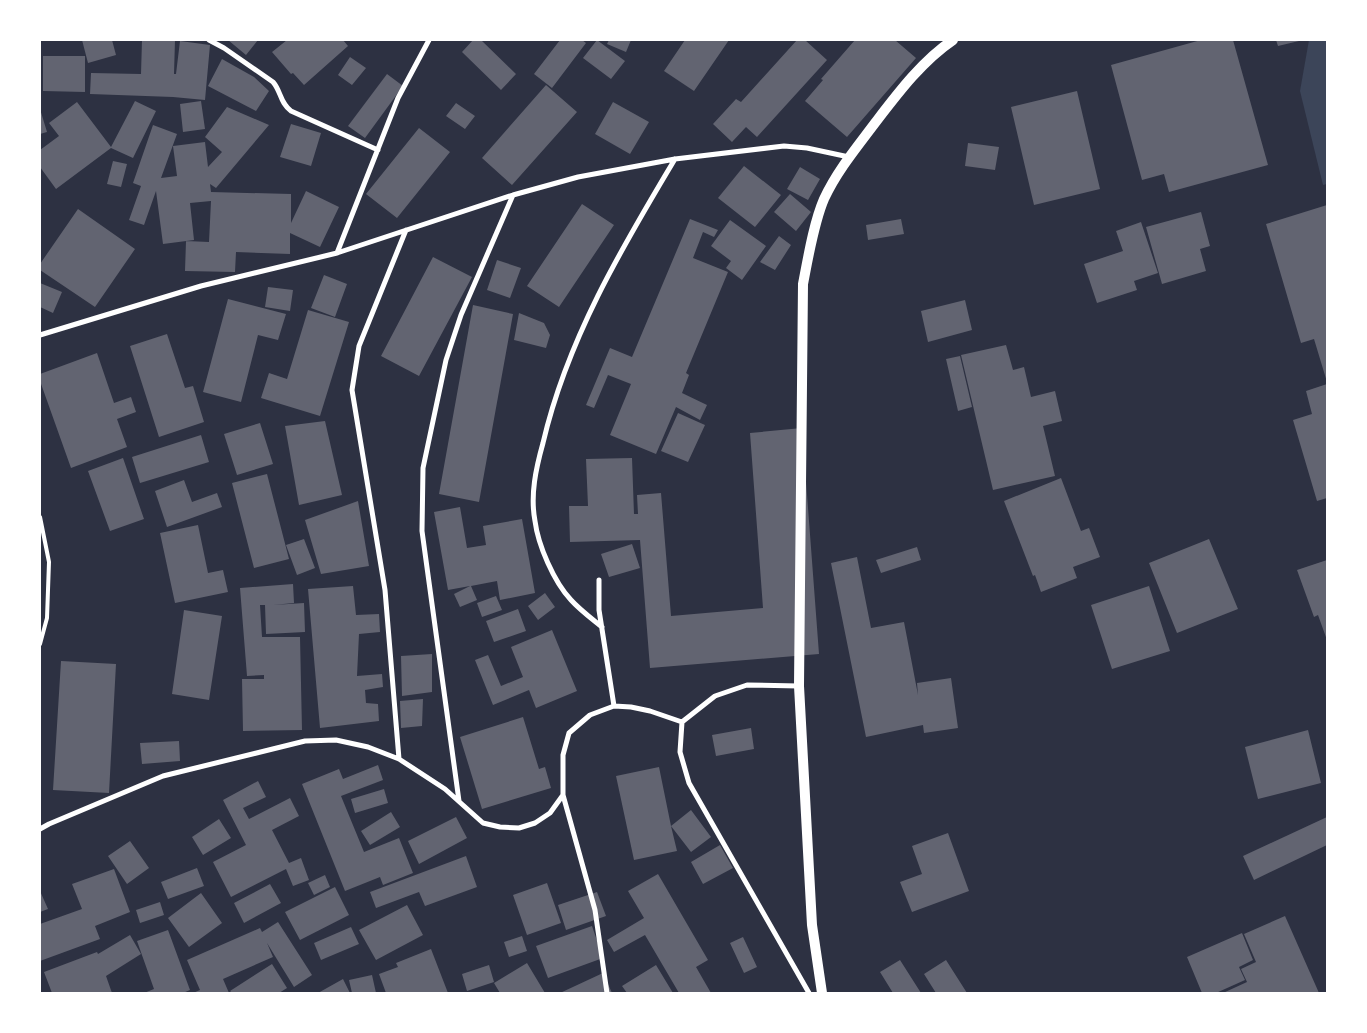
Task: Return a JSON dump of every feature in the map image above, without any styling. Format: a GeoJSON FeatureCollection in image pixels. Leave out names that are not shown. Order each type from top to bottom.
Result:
{"type":"FeatureCollection","features":[{"type":"Feature","properties":{"kind":"main road"},"geometry":{"type":"LineString","coordinates":[[822,993],[812,925],[799,686],[803,284],[824,200],[849,157],[904,85],[939,50],[953,40]]}},
{"type":"Feature","properties":{"kind":"street"},"geometry":{"type":"LineString","coordinates":[[209,40],[224,48],[273,82],[278,87],[284,107],[291,112],[378,150]]}},
{"type":"Feature","properties":{"kind":"street"},"geometry":{"type":"LineString","coordinates":[[337,253],[398,98],[429,40]]}},
{"type":"Feature","properties":{"kind":"street"},"geometry":{"type":"LineString","coordinates":[[40,335],[201,286],[337,253],[513,195],[578,177],[675,159],[784,146],[807,148],[849,157]]}},
{"type":"Feature","properties":{"kind":"street"},"geometry":{"type":"LineString","coordinates":[[602,628],[570,599],[547,562],[534,521],[534,478],[551,409],[587,317],[628,237],[675,159]]}},
{"type":"Feature","properties":{"kind":"street"},"geometry":{"type":"LineString","coordinates":[[459,801],[422,531],[423,468],[446,360],[461,315],[513,195]]}},
{"type":"Feature","properties":{"kind":"street"},"geometry":{"type":"LineString","coordinates":[[398,759],[385,590],[352,390],[359,346],[406,230]]}},
{"type":"Feature","properties":{"kind":"street"},"geometry":{"type":"LineString","coordinates":[[600,580],[599,610],[614,706]]}},
{"type":"Feature","properties":{"kind":"street"},"geometry":{"type":"LineString","coordinates":[[799,686],[747,685],[715,696],[682,722],[680,752],[689,783],[809,993]]}},
{"type":"Feature","properties":{"kind":"street"},"geometry":{"type":"LineString","coordinates":[[607,993],[596,910],[563,796],[563,755],[569,733],[590,715],[614,706],[650,711],[682,722]]}},
{"type":"Feature","properties":{"kind":"street"},"geometry":{"type":"LineString","coordinates":[[40,829],[164,776],[305,741],[336,740],[368,747],[398,759],[445,789],[483,823],[500,827],[519,828],[535,823],[550,813],[563,796]]}},
{"type":"Feature","properties":{"kind":"lane"},"geometry":{"type":"LineString","coordinates":[[40,517],[49,562],[47,618],[40,644]]}},
{"type":"Feature","properties":{"kind":"shaded area"},"geometry":{"type":"Polygon","coordinates":[[[1309,40],[1327,40],[1327,184],[1323,185],[1300,91],[1309,40]]]}},
{"type":"Feature","properties":{"kind":"building"},"geometry":{"type":"Polygon","coordinates":[[[82,40],[112,40],[116,55],[88,63],[82,40]]]}},
{"type":"Feature","properties":{"kind":"building"},"geometry":{"type":"Polygon","coordinates":[[[142,40],[175,40],[174,74],[176,74],[180,41],[210,45],[205,100],[90,94],[91,73],[141,74],[142,40]]]}},
{"type":"Feature","properties":{"kind":"building"},"geometry":{"type":"Polygon","coordinates":[[[228,40],[258,40],[246,55],[228,40]]]}},
{"type":"Feature","properties":{"kind":"building"},"geometry":{"type":"Polygon","coordinates":[[[287,40],[343,40],[348,46],[304,85],[293,73],[291,74],[272,52],[287,40]]]}},
{"type":"Feature","properties":{"kind":"building"},"geometry":{"type":"Polygon","coordinates":[[[473,40],[481,40],[516,74],[501,90],[462,52],[473,40]]]}},
{"type":"Feature","properties":{"kind":"building"},"geometry":{"type":"Polygon","coordinates":[[[560,40],[582,40],[586,43],[552,88],[534,74],[560,40]]]}},
{"type":"Feature","properties":{"kind":"building"},"geometry":{"type":"Polygon","coordinates":[[[597,40],[625,61],[611,79],[583,58],[597,40]]]}},
{"type":"Feature","properties":{"kind":"building"},"geometry":{"type":"Polygon","coordinates":[[[609,40],[631,40],[626,52],[607,44],[609,40]]]}},
{"type":"Feature","properties":{"kind":"building"},"geometry":{"type":"Polygon","coordinates":[[[685,40],[729,40],[694,91],[664,71],[685,40]]]}},
{"type":"Feature","properties":{"kind":"building"},"geometry":{"type":"Polygon","coordinates":[[[797,40],[805,40],[827,60],[757,137],[746,127],[732,142],[713,124],[736,99],[741,102],[797,40]]]}},
{"type":"Feature","properties":{"kind":"building"},"geometry":{"type":"Polygon","coordinates":[[[855,40],[895,40],[916,58],[847,137],[805,101],[823,80],[821,79],[855,40]]]}},
{"type":"Feature","properties":{"kind":"building"},"geometry":{"type":"Polygon","coordinates":[[[1201,40],[1233,40],[1268,165],[1169,192],[1164,174],[1142,180],[1111,65],[1201,40]]]}},
{"type":"Feature","properties":{"kind":"building"},"geometry":{"type":"Polygon","coordinates":[[[1276,40],[1299,40],[1299,41],[1278,46],[1276,40]]]}},
{"type":"Feature","properties":{"kind":"building"},"geometry":{"type":"Polygon","coordinates":[[[43,56],[85,56],[85,92],[43,91],[43,56]]]}},
{"type":"Feature","properties":{"kind":"building"},"geometry":{"type":"Polygon","coordinates":[[[350,57],[366,68],[352,85],[338,75],[350,57]]]}},
{"type":"Feature","properties":{"kind":"building"},"geometry":{"type":"Polygon","coordinates":[[[222,59],[254,77],[269,91],[256,111],[208,86],[222,59]]]}},
{"type":"Feature","properties":{"kind":"building"},"geometry":{"type":"Polygon","coordinates":[[[387,74],[403,86],[365,138],[348,126],[387,74]]]}},
{"type":"Feature","properties":{"kind":"building"},"geometry":{"type":"Polygon","coordinates":[[[546,85],[577,112],[512,185],[482,158],[546,85]]]}},
{"type":"Feature","properties":{"kind":"building"},"geometry":{"type":"Polygon","coordinates":[[[1077,91],[1100,189],[1034,205],[1011,107],[1077,91]]]}},
{"type":"Feature","properties":{"kind":"building"},"geometry":{"type":"Polygon","coordinates":[[[135,101],[156,111],[133,158],[111,148],[56,189],[40,167],[40,150],[59,136],[49,123],[77,102],[111,147],[135,101]]]}},
{"type":"Feature","properties":{"kind":"building"},"geometry":{"type":"Polygon","coordinates":[[[201,101],[205,129],[183,132],[180,104],[201,101]]]}},
{"type":"Feature","properties":{"kind":"building"},"geometry":{"type":"Polygon","coordinates":[[[613,102],[649,122],[630,154],[595,134],[613,102]]]}},
{"type":"Feature","properties":{"kind":"building"},"geometry":{"type":"Polygon","coordinates":[[[456,103],[475,116],[465,129],[446,116],[456,103]]]}},
{"type":"Feature","properties":{"kind":"building"},"geometry":{"type":"Polygon","coordinates":[[[227,107],[269,125],[216,188],[210,184],[211,192],[291,194],[291,223],[306,191],[339,207],[320,247],[290,233],[290,254],[236,252],[235,272],[185,271],[186,241],[163,244],[156,191],[144,225],[129,220],[141,186],[133,183],[153,125],[177,134],[161,178],[177,176],[173,146],[205,142],[208,167],[222,152],[205,137],[227,107]],[[211,201],[190,203],[194,240],[186,241],[209,242],[211,201]]]}},
{"type":"Feature","properties":{"kind":"building"},"geometry":{"type":"Polygon","coordinates":[[[40,109],[47,132],[40,134],[40,109]]]}},
{"type":"Feature","properties":{"kind":"building"},"geometry":{"type":"Polygon","coordinates":[[[291,124],[321,133],[311,166],[280,157],[291,124]]]}},
{"type":"Feature","properties":{"kind":"building"},"geometry":{"type":"Polygon","coordinates":[[[419,128],[450,152],[397,218],[366,194],[419,128]]]}},
{"type":"Feature","properties":{"kind":"building"},"geometry":{"type":"Polygon","coordinates":[[[968,143],[999,147],[995,170],[965,166],[968,143]]]}},
{"type":"Feature","properties":{"kind":"building"},"geometry":{"type":"Polygon","coordinates":[[[113,161],[127,164],[121,187],[107,184],[113,161]]]}},
{"type":"Feature","properties":{"kind":"building"},"geometry":{"type":"Polygon","coordinates":[[[744,166],[781,195],[755,227],[718,198],[744,166]]]}},
{"type":"Feature","properties":{"kind":"building"},"geometry":{"type":"Polygon","coordinates":[[[800,167],[820,179],[808,200],[787,189],[800,167]]]}},
{"type":"Feature","properties":{"kind":"building"},"geometry":{"type":"Polygon","coordinates":[[[790,194],[811,212],[796,231],[774,212],[790,194]]]}},
{"type":"Feature","properties":{"kind":"building"},"geometry":{"type":"Polygon","coordinates":[[[582,204],[614,225],[559,307],[527,286],[582,204]]]}},
{"type":"Feature","properties":{"kind":"building"},"geometry":{"type":"Polygon","coordinates":[[[1327,205],[1327,382],[1314,339],[1301,343],[1266,224],[1327,205]]]}},
{"type":"Feature","properties":{"kind":"building"},"geometry":{"type":"Polygon","coordinates":[[[78,209],[135,249],[95,307],[40,270],[40,264],[78,209]]]}},
{"type":"Feature","properties":{"kind":"building"},"geometry":{"type":"Polygon","coordinates":[[[1201,212],[1210,246],[1200,249],[1206,271],[1162,284],[1146,227],[1201,212]]]}},
{"type":"Feature","properties":{"kind":"building"},"geometry":{"type":"Polygon","coordinates":[[[690,219],[718,230],[714,237],[703,232],[693,258],[728,272],[686,373],[689,375],[682,393],[707,405],[700,420],[676,407],[656,454],[610,435],[631,384],[608,375],[594,408],[586,405],[610,348],[632,357],[690,219]]]}},
{"type":"Feature","properties":{"kind":"building"},"geometry":{"type":"Polygon","coordinates":[[[901,219],[904,234],[868,240],[866,225],[901,219]]]}},
{"type":"Feature","properties":{"kind":"building"},"geometry":{"type":"Polygon","coordinates":[[[730,220],[766,246],[742,280],[726,268],[731,261],[711,246],[730,220]]]}},
{"type":"Feature","properties":{"kind":"building"},"geometry":{"type":"Polygon","coordinates":[[[1141,222],[1158,273],[1134,281],[1137,290],[1097,303],[1084,264],[1123,251],[1116,231],[1141,222]]]}},
{"type":"Feature","properties":{"kind":"building"},"geometry":{"type":"Polygon","coordinates":[[[779,236],[791,245],[775,270],[760,262],[779,236]]]}},
{"type":"Feature","properties":{"kind":"building"},"geometry":{"type":"Polygon","coordinates":[[[433,257],[472,277],[419,376],[381,356],[433,257]]]}},
{"type":"Feature","properties":{"kind":"building"},"geometry":{"type":"Polygon","coordinates":[[[497,260],[521,268],[510,298],[487,290],[497,260]]]}},
{"type":"Feature","properties":{"kind":"building"},"geometry":{"type":"Polygon","coordinates":[[[324,275],[347,284],[335,317],[311,308],[324,275]]]}},
{"type":"Feature","properties":{"kind":"building"},"geometry":{"type":"Polygon","coordinates":[[[40,283],[62,292],[53,313],[40,307],[40,283]]]}},
{"type":"Feature","properties":{"kind":"building"},"geometry":{"type":"Polygon","coordinates":[[[268,287],[293,290],[290,311],[265,307],[268,287]]]}},
{"type":"Feature","properties":{"kind":"building"},"geometry":{"type":"Polygon","coordinates":[[[228,299],[286,314],[278,340],[258,335],[241,402],[203,392],[228,299]]]}},
{"type":"Feature","properties":{"kind":"building"},"geometry":{"type":"Polygon","coordinates":[[[965,300],[972,330],[928,342],[921,311],[965,300]]]}},
{"type":"Feature","properties":{"kind":"building"},"geometry":{"type":"Polygon","coordinates":[[[473,305],[513,314],[479,502],[439,494],[473,305]]]}},
{"type":"Feature","properties":{"kind":"building"},"geometry":{"type":"Polygon","coordinates":[[[308,310],[349,322],[320,416],[261,398],[269,373],[287,379],[308,310]]]}},
{"type":"Feature","properties":{"kind":"building"},"geometry":{"type":"Polygon","coordinates":[[[519,313],[544,323],[550,335],[546,348],[514,340],[519,313]]]}},
{"type":"Feature","properties":{"kind":"building"},"geometry":{"type":"Polygon","coordinates":[[[167,334],[185,388],[193,386],[204,422],[159,437],[130,346],[167,334]]]}},
{"type":"Feature","properties":{"kind":"building"},"geometry":{"type":"Polygon","coordinates":[[[1006,345],[1013,370],[1024,367],[1031,397],[1055,391],[1062,421],[1043,426],[1055,476],[993,490],[961,355],[1006,345]]]}},
{"type":"Feature","properties":{"kind":"building"},"geometry":{"type":"Polygon","coordinates":[[[97,353],[114,403],[131,397],[136,412],[117,419],[127,447],[71,468],[40,381],[40,374],[97,353]]]}},
{"type":"Feature","properties":{"kind":"building"},"geometry":{"type":"Polygon","coordinates":[[[960,356],[972,407],[958,411],[946,359],[960,356]]]}},
{"type":"Feature","properties":{"kind":"building"},"geometry":{"type":"Polygon","coordinates":[[[1327,384],[1327,498],[1317,501],[1293,420],[1312,414],[1306,391],[1327,384]]]}},
{"type":"Feature","properties":{"kind":"building"},"geometry":{"type":"Polygon","coordinates":[[[678,413],[705,425],[688,462],[661,451],[678,413]]]}},
{"type":"Feature","properties":{"kind":"building"},"geometry":{"type":"Polygon","coordinates":[[[325,421],[342,495],[299,505],[285,426],[325,421]]]}},
{"type":"Feature","properties":{"kind":"building"},"geometry":{"type":"Polygon","coordinates":[[[260,423],[273,464],[237,475],[224,434],[260,423]]]}},
{"type":"Feature","properties":{"kind":"building"},"geometry":{"type":"Polygon","coordinates":[[[802,428],[819,654],[650,668],[640,540],[570,542],[569,506],[588,506],[586,459],[632,458],[634,514],[638,514],[637,495],[661,493],[671,616],[763,608],[750,433],[802,428]]]}},
{"type":"Feature","properties":{"kind":"building"},"geometry":{"type":"Polygon","coordinates":[[[201,435],[209,462],[140,483],[132,457],[201,435]]]}},
{"type":"Feature","properties":{"kind":"building"},"geometry":{"type":"Polygon","coordinates":[[[123,458],[144,519],[110,531],[88,471],[123,458]]]}},
{"type":"Feature","properties":{"kind":"building"},"geometry":{"type":"Polygon","coordinates":[[[267,474],[289,559],[254,568],[232,483],[267,474]]]}},
{"type":"Feature","properties":{"kind":"building"},"geometry":{"type":"Polygon","coordinates":[[[1061,478],[1081,531],[1089,528],[1100,557],[1073,567],[1077,578],[1041,592],[1004,501],[1061,478]]]}},
{"type":"Feature","properties":{"kind":"building"},"geometry":{"type":"Polygon","coordinates":[[[184,480],[192,502],[217,493],[222,507],[167,527],[155,491],[184,480]]]}},
{"type":"Feature","properties":{"kind":"building"},"geometry":{"type":"Polygon","coordinates":[[[358,501],[369,566],[321,574],[305,520],[358,501]]]}},
{"type":"Feature","properties":{"kind":"building"},"geometry":{"type":"Polygon","coordinates":[[[460,507],[467,548],[486,545],[483,526],[522,519],[535,593],[500,600],[497,581],[471,586],[477,600],[460,607],[454,594],[470,586],[448,590],[434,512],[460,507]]]}},
{"type":"Feature","properties":{"kind":"building"},"geometry":{"type":"Polygon","coordinates":[[[198,525],[208,573],[223,570],[228,592],[175,603],[160,533],[198,525]]]}},
{"type":"Feature","properties":{"kind":"building"},"geometry":{"type":"Polygon","coordinates":[[[304,539],[315,568],[297,575],[286,545],[304,539]]]}},
{"type":"Feature","properties":{"kind":"building"},"geometry":{"type":"Polygon","coordinates":[[[1209,539],[1238,609],[1177,633],[1149,563],[1209,539]]]}},
{"type":"Feature","properties":{"kind":"building"},"geometry":{"type":"Polygon","coordinates":[[[632,544],[640,568],[609,577],[601,554],[632,544]]]}},
{"type":"Feature","properties":{"kind":"building"},"geometry":{"type":"Polygon","coordinates":[[[917,547],[921,560],[881,573],[876,560],[917,547]]]}},
{"type":"Feature","properties":{"kind":"building"},"geometry":{"type":"Polygon","coordinates":[[[857,557],[871,628],[904,622],[918,695],[917,683],[951,678],[958,728],[924,733],[923,725],[866,737],[831,563],[857,557]]]}},
{"type":"Feature","properties":{"kind":"building"},"geometry":{"type":"Polygon","coordinates":[[[1327,560],[1327,640],[1318,615],[1314,617],[1297,570],[1327,560]]]}},
{"type":"Feature","properties":{"kind":"building"},"geometry":{"type":"Polygon","coordinates":[[[293,584],[294,603],[273,605],[304,603],[305,632],[266,634],[265,605],[260,605],[262,637],[300,637],[302,730],[243,731],[242,679],[264,679],[264,675],[247,676],[240,588],[293,584]]]}},
{"type":"Feature","properties":{"kind":"building"},"geometry":{"type":"Polygon","coordinates":[[[353,586],[356,615],[379,614],[380,632],[359,634],[357,676],[382,674],[383,687],[365,690],[366,703],[378,704],[379,721],[320,728],[308,589],[353,586]]]}},
{"type":"Feature","properties":{"kind":"building"},"geometry":{"type":"Polygon","coordinates":[[[1149,586],[1170,651],[1112,669],[1091,605],[1149,586]]]}},
{"type":"Feature","properties":{"kind":"building"},"geometry":{"type":"Polygon","coordinates":[[[545,593],[555,607],[538,620],[528,606],[545,593]]]}},
{"type":"Feature","properties":{"kind":"building"},"geometry":{"type":"Polygon","coordinates":[[[496,596],[502,610],[482,617],[477,603],[496,596]]]}},
{"type":"Feature","properties":{"kind":"building"},"geometry":{"type":"Polygon","coordinates":[[[518,609],[526,631],[494,642],[486,621],[518,609]]]}},
{"type":"Feature","properties":{"kind":"building"},"geometry":{"type":"Polygon","coordinates":[[[184,610],[222,616],[209,700],[172,694],[184,610]]]}},
{"type":"Feature","properties":{"kind":"building"},"geometry":{"type":"Polygon","coordinates":[[[552,630],[577,691],[536,708],[529,690],[493,705],[475,660],[488,655],[501,686],[523,677],[511,647],[552,630]]]}},
{"type":"Feature","properties":{"kind":"building"},"geometry":{"type":"Polygon","coordinates":[[[432,654],[432,692],[402,696],[401,656],[432,654]]]}},
{"type":"Feature","properties":{"kind":"building"},"geometry":{"type":"Polygon","coordinates":[[[61,661],[116,664],[109,793],[53,790],[61,661]]]}},
{"type":"Feature","properties":{"kind":"building"},"geometry":{"type":"Polygon","coordinates":[[[423,699],[422,726],[401,728],[400,701],[423,699]]]}},
{"type":"Feature","properties":{"kind":"building"},"geometry":{"type":"Polygon","coordinates":[[[523,717],[539,769],[545,767],[551,788],[482,809],[460,737],[523,717]]]}},
{"type":"Feature","properties":{"kind":"building"},"geometry":{"type":"Polygon","coordinates":[[[751,728],[754,749],[716,756],[712,735],[751,728]]]}},
{"type":"Feature","properties":{"kind":"building"},"geometry":{"type":"Polygon","coordinates":[[[1308,730],[1321,783],[1258,799],[1245,747],[1308,730]]]}},
{"type":"Feature","properties":{"kind":"building"},"geometry":{"type":"Polygon","coordinates":[[[179,741],[180,761],[142,764],[140,743],[179,741]]]}},
{"type":"Feature","properties":{"kind":"building"},"geometry":{"type":"Polygon","coordinates":[[[378,765],[383,780],[341,796],[364,852],[399,838],[413,873],[383,885],[380,877],[345,891],[302,784],[339,769],[343,779],[378,765]]]}},
{"type":"Feature","properties":{"kind":"building"},"geometry":{"type":"Polygon","coordinates":[[[659,767],[677,851],[634,860],[616,776],[659,767]]]}},
{"type":"Feature","properties":{"kind":"building"},"geometry":{"type":"Polygon","coordinates":[[[258,781],[266,797],[243,808],[249,819],[290,798],[299,816],[272,830],[289,863],[301,858],[309,880],[293,886],[286,869],[231,897],[213,862],[246,845],[223,800],[258,781]]]}},
{"type":"Feature","properties":{"kind":"building"},"geometry":{"type":"Polygon","coordinates":[[[384,789],[388,803],[355,813],[351,799],[384,789]]]}},
{"type":"Feature","properties":{"kind":"building"},"geometry":{"type":"Polygon","coordinates":[[[691,810],[711,837],[691,852],[671,826],[691,810]]]}},
{"type":"Feature","properties":{"kind":"building"},"geometry":{"type":"Polygon","coordinates":[[[391,812],[400,827],[370,845],[361,831],[391,812]]]}},
{"type":"Feature","properties":{"kind":"building"},"geometry":{"type":"Polygon","coordinates":[[[456,817],[467,838],[419,864],[408,841],[456,817]]]}},
{"type":"Feature","properties":{"kind":"building"},"geometry":{"type":"Polygon","coordinates":[[[1327,817],[1327,845],[1254,880],[1243,856],[1327,817]]]}},
{"type":"Feature","properties":{"kind":"building"},"geometry":{"type":"Polygon","coordinates":[[[219,819],[231,838],[203,855],[192,837],[219,819]]]}},
{"type":"Feature","properties":{"kind":"building"},"geometry":{"type":"Polygon","coordinates":[[[948,833],[969,891],[912,912],[900,882],[922,874],[912,846],[948,833]]]}},
{"type":"Feature","properties":{"kind":"building"},"geometry":{"type":"Polygon","coordinates":[[[130,841],[149,868],[127,884],[108,856],[130,841]]]}},
{"type":"Feature","properties":{"kind":"building"},"geometry":{"type":"Polygon","coordinates":[[[720,845],[733,868],[703,884],[691,862],[720,845]]]}},
{"type":"Feature","properties":{"kind":"building"},"geometry":{"type":"Polygon","coordinates":[[[466,856],[477,887],[425,906],[419,892],[376,908],[370,892],[466,856]]]}},
{"type":"Feature","properties":{"kind":"building"},"geometry":{"type":"Polygon","coordinates":[[[197,868],[204,886],[168,899],[161,882],[197,868]]]}},
{"type":"Feature","properties":{"kind":"building"},"geometry":{"type":"Polygon","coordinates":[[[114,869],[130,912],[95,926],[100,939],[40,961],[40,924],[82,909],[72,884],[114,869]]]}},
{"type":"Feature","properties":{"kind":"building"},"geometry":{"type":"Polygon","coordinates":[[[658,874],[708,960],[696,967],[711,993],[679,993],[645,935],[614,952],[607,940],[644,918],[628,891],[658,874]]]}},
{"type":"Feature","properties":{"kind":"building"},"geometry":{"type":"Polygon","coordinates":[[[325,875],[330,887],[314,895],[308,883],[325,875]]]}},
{"type":"Feature","properties":{"kind":"building"},"geometry":{"type":"Polygon","coordinates":[[[547,883],[561,923],[527,935],[513,895],[547,883]]]}},
{"type":"Feature","properties":{"kind":"building"},"geometry":{"type":"Polygon","coordinates":[[[270,884],[281,903],[244,923],[234,903],[270,884]]]}},
{"type":"Feature","properties":{"kind":"building"},"geometry":{"type":"Polygon","coordinates":[[[335,887],[349,915],[300,940],[285,912],[335,887]]]}},
{"type":"Feature","properties":{"kind":"building"},"geometry":{"type":"Polygon","coordinates":[[[40,891],[48,909],[40,912],[40,891]]]}},
{"type":"Feature","properties":{"kind":"building"},"geometry":{"type":"Polygon","coordinates":[[[597,892],[606,916],[566,930],[558,905],[597,892]]]}},
{"type":"Feature","properties":{"kind":"building"},"geometry":{"type":"Polygon","coordinates":[[[201,893],[222,923],[189,947],[168,918],[201,893]]]}},
{"type":"Feature","properties":{"kind":"building"},"geometry":{"type":"Polygon","coordinates":[[[160,902],[164,915],[140,923],[136,910],[160,902]]]}},
{"type":"Feature","properties":{"kind":"building"},"geometry":{"type":"Polygon","coordinates":[[[407,905],[423,935],[376,960],[359,930],[407,905]]]}},
{"type":"Feature","properties":{"kind":"building"},"geometry":{"type":"Polygon","coordinates":[[[1285,916],[1319,993],[1223,993],[1247,982],[1241,969],[1256,962],[1244,934],[1285,916]]]}},
{"type":"Feature","properties":{"kind":"building"},"geometry":{"type":"Polygon","coordinates":[[[278,922],[312,975],[294,987],[267,943],[273,957],[223,979],[229,993],[193,993],[200,990],[187,960],[260,928],[262,932],[278,922]]]}},
{"type":"Feature","properties":{"kind":"building"},"geometry":{"type":"Polygon","coordinates":[[[592,926],[603,958],[548,978],[536,946],[592,926]]]}},
{"type":"Feature","properties":{"kind":"building"},"geometry":{"type":"Polygon","coordinates":[[[351,927],[359,944],[321,960],[314,943],[351,927]]]}},
{"type":"Feature","properties":{"kind":"building"},"geometry":{"type":"Polygon","coordinates":[[[168,930],[190,990],[183,993],[144,993],[154,989],[137,941],[168,930]]]}},
{"type":"Feature","properties":{"kind":"building"},"geometry":{"type":"Polygon","coordinates":[[[1242,933],[1253,960],[1239,967],[1245,980],[1216,993],[1202,993],[1187,957],[1242,933]]]}},
{"type":"Feature","properties":{"kind":"building"},"geometry":{"type":"Polygon","coordinates":[[[130,935],[141,954],[106,976],[112,993],[52,993],[44,972],[97,952],[98,954],[130,935]]]}},
{"type":"Feature","properties":{"kind":"building"},"geometry":{"type":"Polygon","coordinates":[[[522,936],[527,951],[509,957],[504,942],[522,936]]]}},
{"type":"Feature","properties":{"kind":"building"},"geometry":{"type":"Polygon","coordinates":[[[743,937],[757,967],[744,973],[730,943],[743,937]]]}},
{"type":"Feature","properties":{"kind":"building"},"geometry":{"type":"Polygon","coordinates":[[[431,949],[448,993],[386,993],[379,974],[398,967],[396,963],[431,949]]]}},
{"type":"Feature","properties":{"kind":"building"},"geometry":{"type":"Polygon","coordinates":[[[900,960],[921,993],[893,993],[880,972],[900,960]]]}},
{"type":"Feature","properties":{"kind":"building"},"geometry":{"type":"Polygon","coordinates":[[[946,960],[967,993],[936,993],[924,974],[946,960]]]}},
{"type":"Feature","properties":{"kind":"building"},"geometry":{"type":"Polygon","coordinates":[[[527,963],[545,993],[500,993],[494,983],[527,963]]]}},
{"type":"Feature","properties":{"kind":"building"},"geometry":{"type":"Polygon","coordinates":[[[272,964],[287,988],[279,993],[232,993],[230,991],[272,964]]]}},
{"type":"Feature","properties":{"kind":"building"},"geometry":{"type":"Polygon","coordinates":[[[489,965],[494,982],[467,991],[462,974],[489,965]]]}},
{"type":"Feature","properties":{"kind":"building"},"geometry":{"type":"Polygon","coordinates":[[[656,965],[673,993],[627,993],[622,986],[656,965]]]}},
{"type":"Feature","properties":{"kind":"building"},"geometry":{"type":"Polygon","coordinates":[[[603,973],[612,993],[560,993],[603,973]]]}},
{"type":"Feature","properties":{"kind":"building"},"geometry":{"type":"Polygon","coordinates":[[[372,975],[376,993],[352,993],[349,980],[372,975]]]}},
{"type":"Feature","properties":{"kind":"building"},"geometry":{"type":"Polygon","coordinates":[[[343,979],[350,993],[318,993],[343,979]]]}}]}
